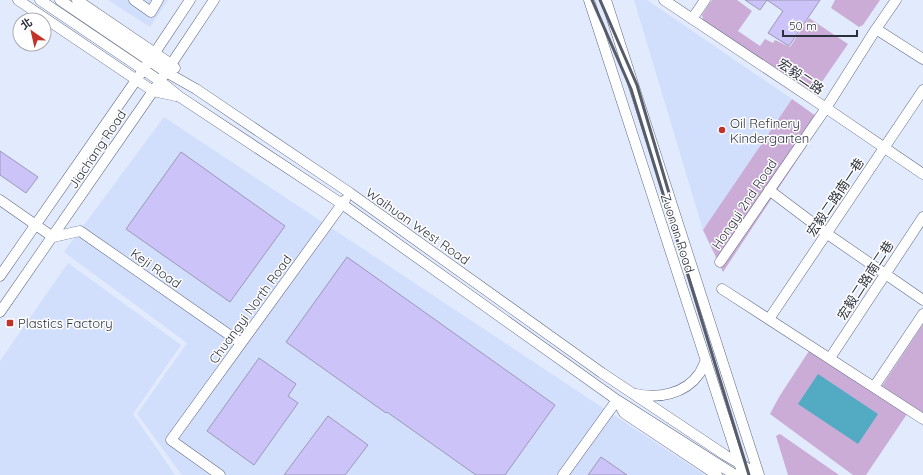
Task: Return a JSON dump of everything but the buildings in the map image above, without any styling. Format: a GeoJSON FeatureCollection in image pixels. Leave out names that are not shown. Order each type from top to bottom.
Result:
{"type":"FeatureCollection","features":[{"type":"Feature","properties":{"kind":"street","name":"Waihuan West Road"},"geometry":{"type":"LineString","coordinates":[[18,0],[153,91],[180,97]]}},
{"type":"Feature","properties":{"kind":"street","name":"Waihuan West Road"},"geometry":{"type":"LineString","coordinates":[[40,0],[143,69],[180,97],[342,204],[617,400],[734,475]]}},
{"type":"Feature","properties":{"kind":"street","name":"Waihuan West Road"},"geometry":{"type":"LineString","coordinates":[[60,0],[169,68],[188,84],[350,193],[602,373],[725,455],[759,475]]}},
{"type":"Feature","properties":{"kind":"street","name":"Waihuan West Road"},"geometry":{"type":"LineString","coordinates":[[77,0],[152,57]]}},
{"type":"Feature","properties":{"kind":"street"},"geometry":{"type":"LineString","coordinates":[[134,0],[151,12],[158,0]]}},
{"type":"Feature","properties":{"kind":"street","name":"Jiachang Road"},"geometry":{"type":"LineString","coordinates":[[0,276],[190,0]]}},
{"type":"Feature","properties":{"kind":"street","name":"Jiachang Road"},"geometry":{"type":"LineString","coordinates":[[0,312],[169,68],[214,0]]}},
{"type":"Feature","properties":{"kind":"street","name":"Zuonan Road"},"geometry":{"type":"LineString","coordinates":[[589,0],[743,475]]}},
{"type":"Feature","properties":{"kind":"street","name":"Zuonan Road"},"geometry":{"type":"LineString","coordinates":[[606,0],[759,475]]}},
{"type":"Feature","properties":{"kind":"street","name":"宏毅二路"},"geometry":{"type":"LineString","coordinates":[[664,0],[923,174]]}},
{"type":"Feature","properties":{"kind":"street"},"geometry":{"type":"LineString","coordinates":[[692,19],[705,0]]}},
{"type":"Feature","properties":{"kind":"street","name":"Hongyi 2nd Road"},"geometry":{"type":"LineString","coordinates":[[720,262],[826,108],[896,0]]}},
{"type":"Feature","properties":{"kind":"street"},"geometry":{"type":"LineString","coordinates":[[876,29],[923,58]]}},
{"type":"Feature","properties":{"kind":"street","name":"宏毅二路南一巷"},"geometry":{"type":"LineString","coordinates":[[769,319],[923,90]]}},
{"type":"Feature","properties":{"kind":"street"},"geometry":{"type":"LineString","coordinates":[[770,190],[826,233],[923,300]]}},
{"type":"Feature","properties":{"kind":"street","name":"Chuangyi North Road"},"geometry":{"type":"LineString","coordinates":[[220,475],[171,440],[350,193]]}},
{"type":"Feature","properties":{"kind":"street"},"geometry":{"type":"LineString","coordinates":[[0,200],[53,237]]}},
{"type":"Feature","properties":{"kind":"street","name":"宏毅二路南二巷"},"geometry":{"type":"LineString","coordinates":[[830,358],[923,217]]}},
{"type":"Feature","properties":{"kind":"street","name":"Keji Road"},"geometry":{"type":"LineString","coordinates":[[53,237],[80,231],[241,343]]}},
{"type":"Feature","properties":{"kind":"street"},"geometry":{"type":"LineString","coordinates":[[722,289],[923,419]]}},
{"type":"Feature","properties":{"kind":"street"},"geometry":{"type":"LineString","coordinates":[[874,387],[923,314]]}},
{"type":"Feature","properties":{"kind":"street","name":"Waihuan West Road"},"geometry":{"type":"LineString","coordinates":[[631,393],[646,396],[660,395],[670,394],[684,388],[699,374],[706,360]]}},
{"type":"Feature","properties":{"kind":"street","name":"Waihuan West Road"},"geometry":{"type":"LineString","coordinates":[[617,400],[624,413],[717,475]]}},
{"type":"Feature","properties":{"kind":"street"},"geometry":{"type":"LineString","coordinates":[[563,475],[617,400]]}},
{"type":"Feature","properties":{"kind":"shaded area"},"geometry":{"type":"Polygon","coordinates":[[[108,0],[168,0],[150,27],[108,0]]]}},
{"type":"Feature","properties":{"kind":"shaded area","name":"Oil Refinery Kindergarten"},"geometry":{"type":"Polygon","coordinates":[[[634,0],[647,0],[792,99],[703,230],[634,0]]]}},
{"type":"Feature","properties":{"kind":"shaded area"},"geometry":{"type":"Polygon","coordinates":[[[712,0],[737,0],[752,11],[738,31],[760,46],[765,39],[773,43],[775,40],[790,47],[809,18],[848,44],[817,89],[810,90],[704,23],[702,15],[712,0]]]}},
{"type":"Feature","properties":{"kind":"shaded area"},"geometry":{"type":"Polygon","coordinates":[[[835,0],[880,0],[863,25],[859,27],[831,8],[835,0]]]}},
{"type":"Feature","properties":{"kind":"shaded area"},"geometry":{"type":"Polygon","coordinates":[[[792,99],[823,121],[723,272],[703,230],[792,99]]]}},
{"type":"Feature","properties":{"kind":"shaded area"},"geometry":{"type":"Polygon","coordinates":[[[164,117],[705,475],[182,475],[137,414],[187,343],[64,252],[164,117]]]}},
{"type":"Feature","properties":{"kind":"shaded area"},"geometry":{"type":"Polygon","coordinates":[[[68,263],[181,345],[133,414],[175,475],[0,475],[0,361],[68,263]]]}},
{"type":"Feature","properties":{"kind":"shaded area"},"geometry":{"type":"Polygon","coordinates":[[[923,324],[923,413],[882,386],[923,324]]]}},
{"type":"Feature","properties":{"kind":"shaded area"},"geometry":{"type":"Polygon","coordinates":[[[809,351],[907,414],[866,475],[853,475],[770,414],[779,397],[809,351]]]}},
{"type":"Feature","properties":{"kind":"shaded area"},"geometry":{"type":"Polygon","coordinates":[[[780,434],[839,475],[788,475],[776,436],[780,434]]]}},
{"type":"Feature","properties":{"kind":"water"},"geometry":{"type":"Polygon","coordinates":[[[818,374],[878,414],[858,444],[798,404],[818,374]]]}},
{"type":"Feature","properties":{"kind":"railway"},"geometry":{"type":"LineString","coordinates":[[592,0],[631,89],[749,475]]}},
{"type":"Feature","properties":{"kind":"railway"},"geometry":{"type":"LineString","coordinates":[[600,0],[637,85],[669,193]]}},
{"type":"Feature","properties":{"kind":"place","name":"Oil Refinery Kindergarten"},"geometry":{"type":"Point","coordinates":[722,130]}},
{"type":"Feature","properties":{"kind":"place","name":"Plastics Factory"},"geometry":{"type":"Point","coordinates":[10,323]}}]}
